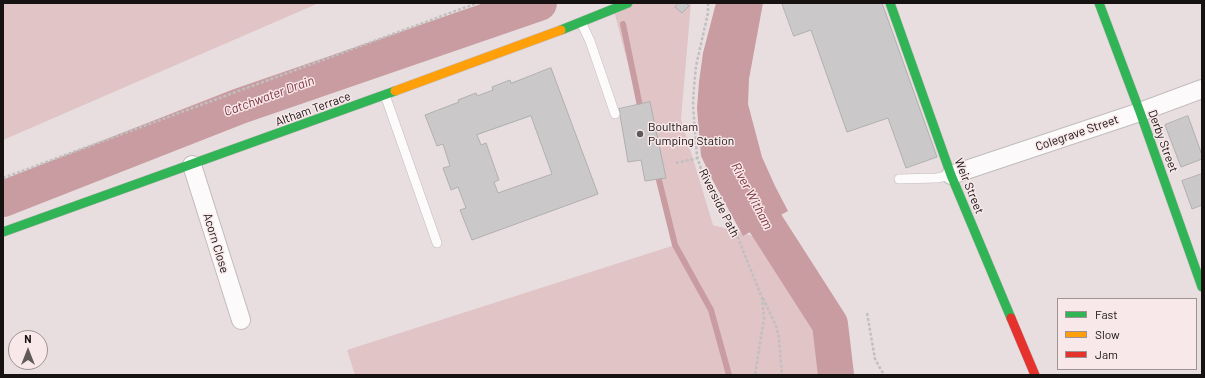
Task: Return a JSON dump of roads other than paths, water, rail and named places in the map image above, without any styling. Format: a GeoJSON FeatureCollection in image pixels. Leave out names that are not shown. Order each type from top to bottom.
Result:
{"type":"FeatureCollection","features":[{"type":"Feature","properties":{"kind":"street","name":"Altham Terrace"},"geometry":{"type":"LineString","coordinates":[[3,232],[385,95],[628,3]]}},
{"type":"Feature","properties":{"kind":"street","name":"Weir Street"},"geometry":{"type":"LineString","coordinates":[[890,3],[951,175],[1035,375]]}},
{"type":"Feature","properties":{"kind":"street","name":"Derby Street"},"geometry":{"type":"LineString","coordinates":[[1098,3],[1140,112],[1202,287]]}},
{"type":"Feature","properties":{"kind":"street","name":"Colegrave Street"},"geometry":{"type":"LineString","coordinates":[[951,175],[1140,112],[1202,89]]}},
{"type":"Feature","properties":{"kind":"street","name":"Acorn Close"},"geometry":{"type":"LineString","coordinates":[[192,165],[241,320]]}},
{"type":"Feature","properties":{"kind":"lane"},"geometry":{"type":"LineString","coordinates":[[581,22],[590,41],[615,114]]}},
{"type":"Feature","properties":{"kind":"lane"},"geometry":{"type":"LineString","coordinates":[[385,95],[437,243]]}},
{"type":"Feature","properties":{"kind":"lane"},"geometry":{"type":"LineString","coordinates":[[899,178],[937,178],[951,175]]}},
{"type":"Feature","properties":{"kind":"water"},"geometry":{"type":"Polygon","coordinates":[[[716,3],[763,3],[749,79],[748,104],[762,157],[788,211],[743,236],[701,156],[697,108],[699,82],[703,53],[716,3]]]}},
{"type":"Feature","properties":{"kind":"waterway","name":"Catchwater Drain"},"geometry":{"type":"LineString","coordinates":[[3,199],[240,106],[539,3]]}},
{"type":"Feature","properties":{"kind":"waterway"},"geometry":{"type":"LineString","coordinates":[[623,24],[641,111]]}},
{"type":"Feature","properties":{"kind":"waterway"},"geometry":{"type":"LineString","coordinates":[[657,172],[675,245],[711,310],[729,375]]}},
{"type":"Feature","properties":{"kind":"waterway","name":"River Witham"},"geometry":{"type":"LineString","coordinates":[[741,180],[764,221],[830,324],[836,375]]}},
{"type":"Feature","properties":{"kind":"place","name":"Boultham Pumping Station"},"geometry":{"type":"Point","coordinates":[640,134]}}]}
